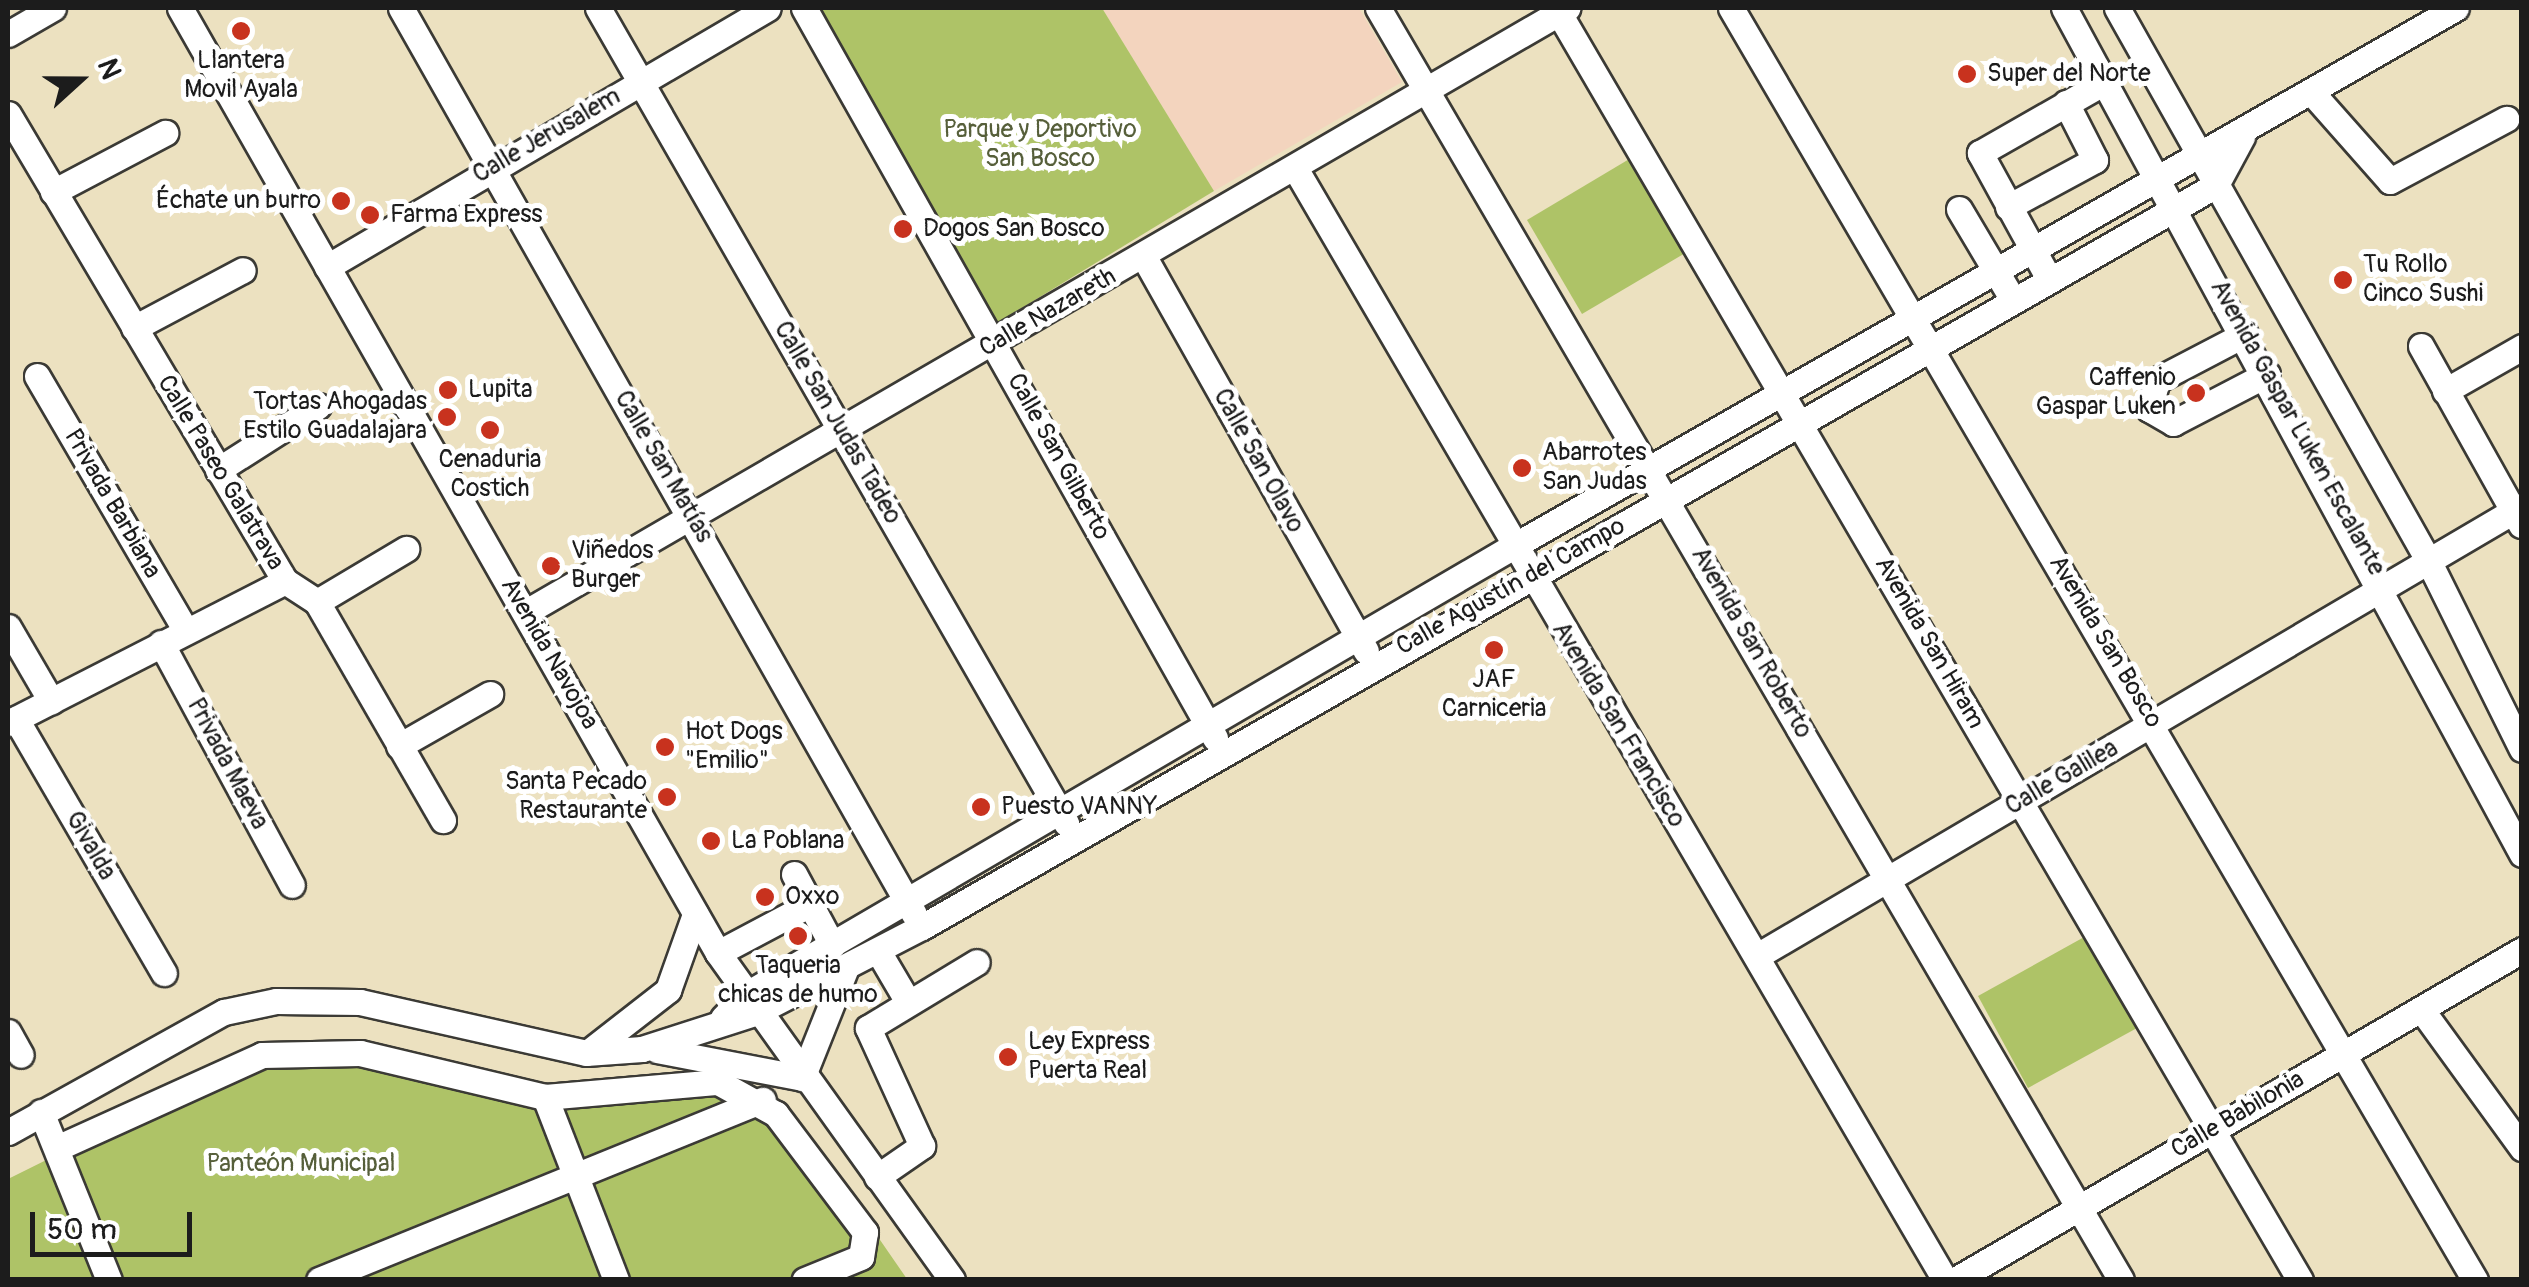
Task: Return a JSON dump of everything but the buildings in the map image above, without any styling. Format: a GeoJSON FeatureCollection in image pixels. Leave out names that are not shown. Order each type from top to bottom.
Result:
{"type":"FeatureCollection","features":[{"type":"Feature","properties":{"kind":"street"},"geometry":{"type":"LineString","coordinates":[[8,34],[53,8]]}},
{"type":"Feature","properties":{"kind":"street","name":"Avenida Navojoa"},"geometry":{"type":"LineString","coordinates":[[180,8],[718,953],[802,1078],[952,1280]]}},
{"type":"Feature","properties":{"kind":"street","name":"Calle San Matías"},"geometry":{"type":"LineString","coordinates":[[402,8],[922,927]]}},
{"type":"Feature","properties":{"kind":"street","name":"Calle San Judas Tadeo"},"geometry":{"type":"LineString","coordinates":[[598,8],[1075,839]]}},
{"type":"Feature","properties":{"kind":"street","name":"Calle Jerusalem"},"geometry":{"type":"LineString","coordinates":[[328,267],[768,8]]}},
{"type":"Feature","properties":{"kind":"street","name":"Calle San Gilberto"},"geometry":{"type":"LineString","coordinates":[[804,8],[1222,751]]}},
{"type":"Feature","properties":{"kind":"street","name":"Avenida San Roberto"},"geometry":{"type":"LineString","coordinates":[[1378,8],[2121,1280]]}},
{"type":"Feature","properties":{"kind":"street","name":"Avenida San Bosco"},"geometry":{"type":"LineString","coordinates":[[1731,8],[2347,1052],[2475,1280]]}},
{"type":"Feature","properties":{"kind":"street","name":"Avenida Gaspar Luken Escalante"},"geometry":{"type":"LineString","coordinates":[[2064,8],[2385,588],[2522,854]]}},
{"type":"Feature","properties":{"kind":"street","name":"Avenida Gaspar Luken Escalante"},"geometry":{"type":"LineString","coordinates":[[2117,8],[2428,560],[2522,749]]}},
{"type":"Feature","properties":{"kind":"street","name":"Calle Agustín del Campo"},"geometry":{"type":"LineString","coordinates":[[751,1003],[832,945],[1649,467],[2196,148],[2242,138],[2456,8]]}},
{"type":"Feature","properties":{"kind":"street","name":"Calle Nazareth"},"geometry":{"type":"LineString","coordinates":[[526,612],[995,346],[1560,9]]}},
{"type":"Feature","properties":{"kind":"street","name":"Avenida San Hiram"},"geometry":{"type":"LineString","coordinates":[[1560,9],[2300,1280]]}},
{"type":"Feature","properties":{"kind":"street"},"geometry":{"type":"LineString","coordinates":[[2050,279],[1980,154],[2106,81]]}},
{"type":"Feature","properties":{"kind":"street"},"geometry":{"type":"LineString","coordinates":[[2314,94],[2390,181],[2506,119]]}},
{"type":"Feature","properties":{"kind":"street"},"geometry":{"type":"LineString","coordinates":[[2008,207],[2095,160],[2066,103]]}},
{"type":"Feature","properties":{"kind":"street","name":"Calle Paseo Galatrava"},"geometry":{"type":"LineString","coordinates":[[8,114],[285,582],[317,602],[443,820]]}},
{"type":"Feature","properties":{"kind":"street"},"geometry":{"type":"LineString","coordinates":[[53,192],[165,133]]}},
{"type":"Feature","properties":{"kind":"street","name":"Calle Agustín del Campo"},"geometry":{"type":"LineString","coordinates":[[751,1003],[846,969],[878,952],[1222,751],[2216,185],[2242,138]]}},
{"type":"Feature","properties":{"kind":"street","name":"Avenida San Francisco"},"geometry":{"type":"LineString","coordinates":[[1295,168],[1512,547],[1945,1280]]}},
{"type":"Feature","properties":{"kind":"street"},"geometry":{"type":"LineString","coordinates":[[1959,209],[2013,300]]}},
{"type":"Feature","properties":{"kind":"street","name":"Calle San Olavo"},"geometry":{"type":"LineString","coordinates":[[1144,257],[1374,664]]}},
{"type":"Feature","properties":{"kind":"street"},"geometry":{"type":"LineString","coordinates":[[134,328],[243,270]]}},
{"type":"Feature","properties":{"kind":"street"},"geometry":{"type":"LineString","coordinates":[[2246,334],[2148,388],[2148,409],[2174,423],[2267,374]]}},
{"type":"Feature","properties":{"kind":"street"},"geometry":{"type":"LineString","coordinates":[[2421,346],[2519,514]]}},
{"type":"Feature","properties":{"kind":"street"},"geometry":{"type":"LineString","coordinates":[[2445,392],[2522,347]]}},
{"type":"Feature","properties":{"kind":"street"},"geometry":{"type":"LineString","coordinates":[[2213,351],[2236,390]]}},
{"type":"Feature","properties":{"kind":"street","name":"Privada Barbiana"},"geometry":{"type":"LineString","coordinates":[[37,376],[186,631]]}},
{"type":"Feature","properties":{"kind":"street"},"geometry":{"type":"LineString","coordinates":[[218,470],[318,406]]}},
{"type":"Feature","properties":{"kind":"street","name":"Calle Galilea"},"geometry":{"type":"LineString","coordinates":[[1757,956],[2428,560],[2519,514]]}},
{"type":"Feature","properties":{"kind":"street"},"geometry":{"type":"LineString","coordinates":[[317,602],[406,550]]}},
{"type":"Feature","properties":{"kind":"street"},"geometry":{"type":"LineString","coordinates":[[12,721],[285,582]]}},
{"type":"Feature","properties":{"kind":"street"},"geometry":{"type":"LineString","coordinates":[[8,626],[51,701]]}},
{"type":"Feature","properties":{"kind":"street","name":"Privada Maeva"},"geometry":{"type":"LineString","coordinates":[[161,643],[292,885]]}},
{"type":"Feature","properties":{"kind":"street"},"geometry":{"type":"LineString","coordinates":[[399,746],[490,694]]}},
{"type":"Feature","properties":{"kind":"street","name":"Givalda"},"geometry":{"type":"LineString","coordinates":[[12,721],[164,973]]}},
{"type":"Feature","properties":{"kind":"street"},"geometry":{"type":"LineString","coordinates":[[794,874],[832,945]]}},
{"type":"Feature","properties":{"kind":"street"},"geometry":{"type":"LineString","coordinates":[[718,953],[810,904]]}},
{"type":"Feature","properties":{"kind":"street"},"geometry":{"type":"LineString","coordinates":[[586,1053],[668,990],[695,914]]}},
{"type":"Feature","properties":{"kind":"street"},"geometry":{"type":"LineString","coordinates":[[878,952],[908,1002]]}},
{"type":"Feature","properties":{"kind":"street","name":"Calle Babilonia"},"geometry":{"type":"LineString","coordinates":[[1955,1280],[2421,1009],[2519,957]]}},
{"type":"Feature","properties":{"kind":"street"},"geometry":{"type":"LineString","coordinates":[[877,1177],[922,1146],[866,1035],[908,1002],[977,962]]}},
{"type":"Feature","properties":{"kind":"street"},"geometry":{"type":"LineString","coordinates":[[8,1132],[224,1012],[276,1001],[360,1002],[586,1053],[642,1049],[724,1056],[802,1078],[846,969]]}},
{"type":"Feature","properties":{"kind":"street"},"geometry":{"type":"LineString","coordinates":[[642,1049],[751,1003]]}},
{"type":"Feature","properties":{"kind":"street"},"geometry":{"type":"LineString","coordinates":[[2421,1009],[2522,1148]]}},
{"type":"Feature","properties":{"kind":"street"},"geometry":{"type":"LineString","coordinates":[[57,1148],[262,1055],[360,1053],[545,1097],[718,1082],[763,1100],[865,1232],[861,1257],[805,1280]]}},
{"type":"Feature","properties":{"kind":"street"},"geometry":{"type":"LineString","coordinates":[[545,1097],[616,1280]]}},
{"type":"Feature","properties":{"kind":"street"},"geometry":{"type":"LineString","coordinates":[[319,1280],[380,1268],[763,1100]]}},
{"type":"Feature","properties":{"kind":"street"},"geometry":{"type":"LineString","coordinates":[[42,1112],[109,1280]]}},
{"type":"Feature","properties":{"kind":"shaded area"},"geometry":{"type":"Polygon","coordinates":[[[1102,8],[1359,8],[1402,82],[1214,191],[1102,8]]]}},
{"type":"Feature","properties":{"kind":"green space","name":"Parque y Deportivo San Bosco"},"geometry":{"type":"Polygon","coordinates":[[[820,8],[1102,8],[1214,191],[997,323],[820,8]]]}},
{"type":"Feature","properties":{"kind":"green space"},"geometry":{"type":"Polygon","coordinates":[[[1631,158],[1687,252],[1582,314],[1527,220],[1631,158]]]}},
{"type":"Feature","properties":{"kind":"green space"},"geometry":{"type":"Polygon","coordinates":[[[2086,936],[2137,1028],[2028,1088],[1978,996],[2086,936]]]}},
{"type":"Feature","properties":{"kind":"green space","name":"Panteón Municipal"},"geometry":{"type":"Polygon","coordinates":[[[264,1052],[538,1088],[755,1086],[811,1140],[907,1279],[8,1279],[8,1179],[264,1052]]]}},
{"type":"Feature","properties":{"kind":"place","name":"Llantera Movil Ayala"},"geometry":{"type":"Point","coordinates":[241,31]}},
{"type":"Feature","properties":{"kind":"place","name":"Super del Norte"},"geometry":{"type":"Point","coordinates":[1967,74]}},
{"type":"Feature","properties":{"kind":"place","name":"Échate un burro"},"geometry":{"type":"Point","coordinates":[341,201]}},
{"type":"Feature","properties":{"kind":"place","name":"Farma Express"},"geometry":{"type":"Point","coordinates":[370,215]}},
{"type":"Feature","properties":{"kind":"place","name":"Dogos San Bosco"},"geometry":{"type":"Point","coordinates":[903,229]}},
{"type":"Feature","properties":{"kind":"place","name":"Tu Rollo Cinco Sushi"},"geometry":{"type":"Point","coordinates":[2343,280]}},
{"type":"Feature","properties":{"kind":"place","name":"Lupita"},"geometry":{"type":"Point","coordinates":[448,390]}},
{"type":"Feature","properties":{"kind":"place","name":"Caffenio Gaspar Luken"},"geometry":{"type":"Point","coordinates":[2196,393]}},
{"type":"Feature","properties":{"kind":"place","name":"Tortas Ahogadas Estilo Guadalajara"},"geometry":{"type":"Point","coordinates":[447,417]}},
{"type":"Feature","properties":{"kind":"place","name":"Cenaduria Costich"},"geometry":{"type":"Point","coordinates":[490,430]}},
{"type":"Feature","properties":{"kind":"place","name":"Abarrotes San Judas"},"geometry":{"type":"Point","coordinates":[1522,468]}},
{"type":"Feature","properties":{"kind":"place","name":"Viñedos Burger"},"geometry":{"type":"Point","coordinates":[551,566]}},
{"type":"Feature","properties":{"kind":"place","name":"JAF Carniceria"},"geometry":{"type":"Point","coordinates":[1494,650]}},
{"type":"Feature","properties":{"kind":"place","name":"Hot Dogs \"Emilio\""},"geometry":{"type":"Point","coordinates":[665,747]}},
{"type":"Feature","properties":{"kind":"place","name":"Santa Pecado Restaurante"},"geometry":{"type":"Point","coordinates":[667,797]}},
{"type":"Feature","properties":{"kind":"place","name":"Puesto VANNY"},"geometry":{"type":"Point","coordinates":[981,807]}},
{"type":"Feature","properties":{"kind":"place","name":"La Poblana"},"geometry":{"type":"Point","coordinates":[711,841]}},
{"type":"Feature","properties":{"kind":"place","name":"Oxxo"},"geometry":{"type":"Point","coordinates":[765,897]}},
{"type":"Feature","properties":{"kind":"place","name":"Taqueria chicas de humo"},"geometry":{"type":"Point","coordinates":[798,936]}},
{"type":"Feature","properties":{"kind":"place","name":"Ley Express Puerta Real"},"geometry":{"type":"Point","coordinates":[1008,1057]}}]}
